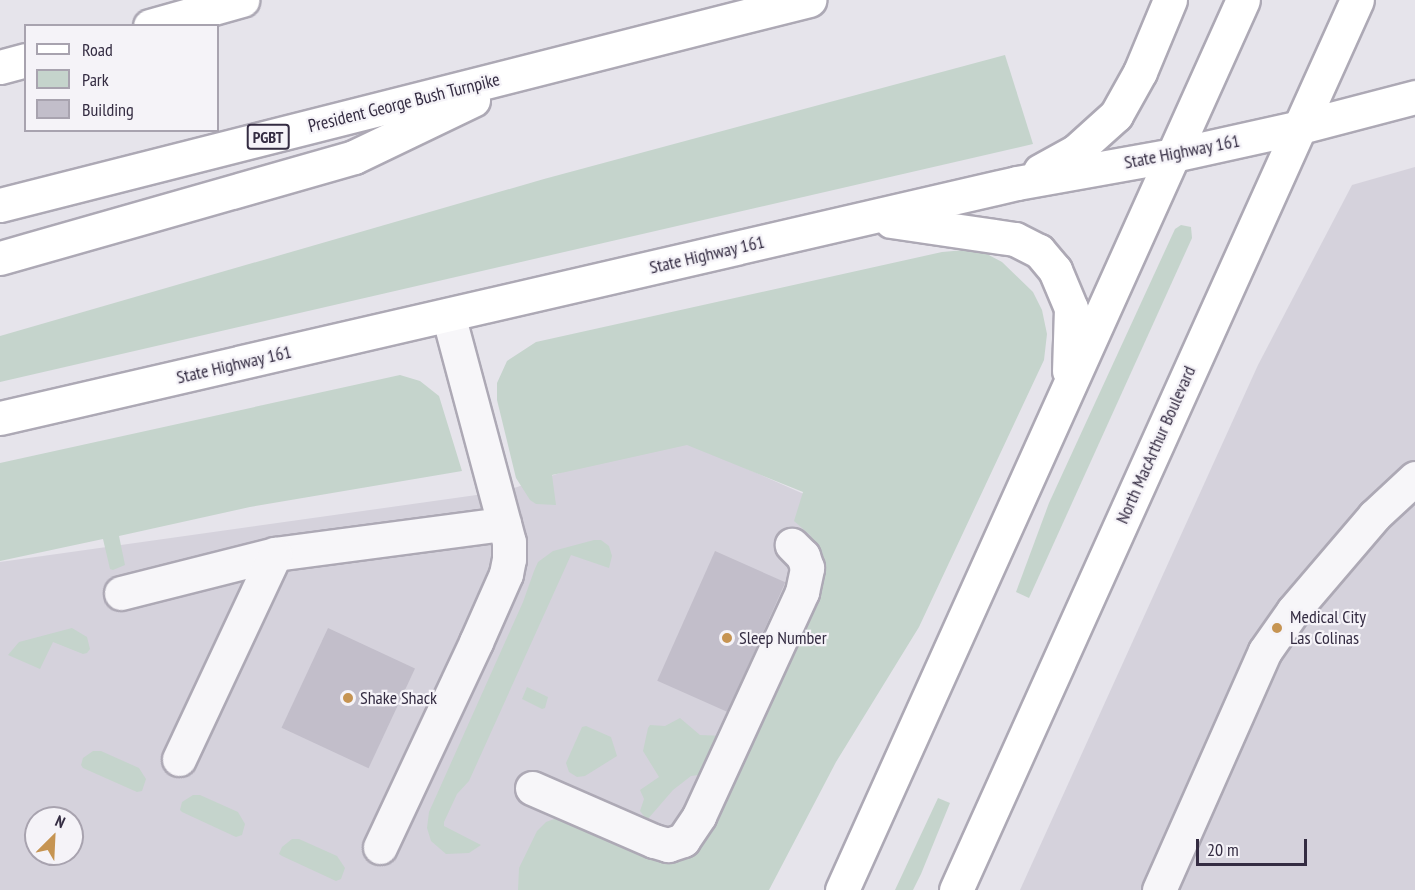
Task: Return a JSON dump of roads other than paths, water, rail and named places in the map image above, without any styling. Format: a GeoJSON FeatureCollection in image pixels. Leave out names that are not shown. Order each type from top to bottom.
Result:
{"type":"FeatureCollection","features":[{"type":"Feature","properties":{"kind":"main road"},"geometry":{"type":"LineString","coordinates":[[157,24],[242,0]]}},
{"type":"Feature","properties":{"kind":"main road","name":"President George Bush Turnpike"},"geometry":{"type":"LineString","coordinates":[[0,205],[809,0]]}},
{"type":"Feature","properties":{"kind":"main road"},"geometry":{"type":"LineString","coordinates":[[1017,183],[1076,151],[1116,115],[1140,72],[1170,0]]}},
{"type":"Feature","properties":{"kind":"main road","name":"North MacArthur Boulevard"},"geometry":{"type":"LineString","coordinates":[[956,890],[1356,1]]}},
{"type":"Feature","properties":{"kind":"main road"},"geometry":{"type":"LineString","coordinates":[[842,890],[1237,13]]}},
{"type":"Feature","properties":{"kind":"main road"},"geometry":{"type":"LineString","coordinates":[[0,67],[24,61]]}},
{"type":"Feature","properties":{"kind":"main road"},"geometry":{"type":"LineString","coordinates":[[0,258],[354,157],[537,70]]}},
{"type":"Feature","properties":{"kind":"main road","name":"State Highway 161"},"geometry":{"type":"LineString","coordinates":[[0,418],[1017,183],[1173,155],[1300,128],[1415,97]]}},
{"type":"Feature","properties":{"kind":"main road"},"geometry":{"type":"LineString","coordinates":[[869,218],[1015,239],[1039,250],[1055,270],[1071,308],[1068,388]]}},
{"type":"Feature","properties":{"kind":"lane"},"geometry":{"type":"LineString","coordinates":[[380,847],[506,574],[509,542],[448,315]]}},
{"type":"Feature","properties":{"kind":"lane"},"geometry":{"type":"LineString","coordinates":[[1159,890],[1265,651],[1293,611],[1374,516],[1415,478]]}},
{"type":"Feature","properties":{"kind":"lane"},"geometry":{"type":"LineString","coordinates":[[122,593],[275,554],[504,524]]}},
{"type":"Feature","properties":{"kind":"lane"},"geometry":{"type":"LineString","coordinates":[[532,788],[654,841],[668,845],[682,840],[699,816],[802,592],[807,568],[803,556],[792,545]]}},
{"type":"Feature","properties":{"kind":"lane"},"geometry":{"type":"LineString","coordinates":[[179,759],[275,554]]}},
{"type":"Feature","properties":{"kind":"place","name":"Medical City Las Colinas"},"geometry":{"type":"Point","coordinates":[1277,628]}},
{"type":"Feature","properties":{"kind":"place","name":"Sleep Number"},"geometry":{"type":"Point","coordinates":[727,638]}},
{"type":"Feature","properties":{"kind":"place","name":"Shake Shack"},"geometry":{"type":"Point","coordinates":[348,698]}}]}
